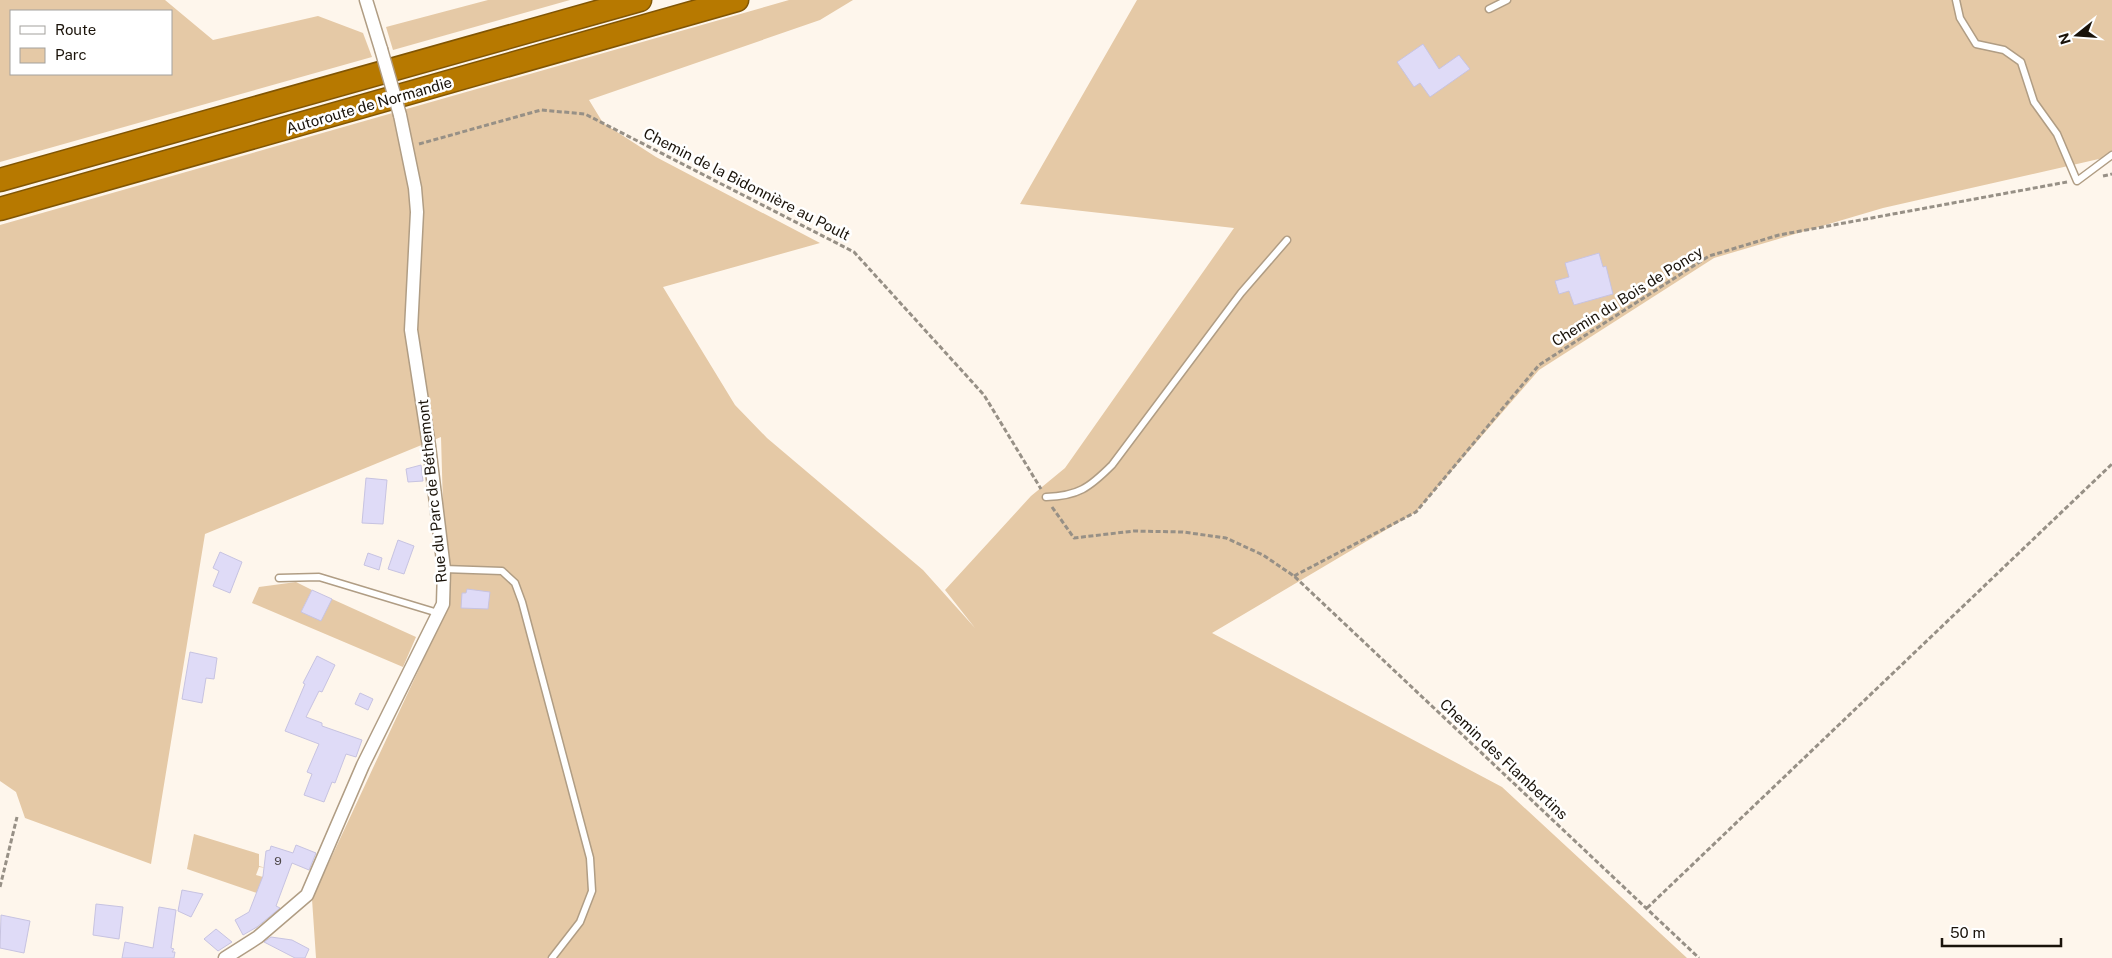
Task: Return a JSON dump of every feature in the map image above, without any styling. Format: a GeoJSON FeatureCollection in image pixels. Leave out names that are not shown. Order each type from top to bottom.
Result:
{"type":"FeatureCollection","features":[{"type":"Feature","properties":{"kind":"highway","name":"Autoroute de Normandie"},"geometry":{"type":"LineString","coordinates":[[0,180],[640,0]]}},
{"type":"Feature","properties":{"kind":"highway","name":"Autoroute de Normandie"},"geometry":{"type":"LineString","coordinates":[[0,209],[737,0]]}},
{"type":"Feature","properties":{"kind":"street","name":"Rue du Parc de Béthemont"},"geometry":{"type":"LineString","coordinates":[[225,958],[258,936],[306,896],[363,765],[443,604],[444,570],[430,446],[411,330],[417,212],[400,115],[366,0]]}},
{"type":"Feature","properties":{"kind":"lane"},"geometry":{"type":"LineString","coordinates":[[1489,9],[1507,0]]}},
{"type":"Feature","properties":{"kind":"lane"},"geometry":{"type":"LineString","coordinates":[[1956,0],[1960,18],[1976,44],[2004,50],[2021,62],[2034,102],[2057,134],[2077,181],[2112,155]]}},
{"type":"Feature","properties":{"kind":"lane"},"geometry":{"type":"LineString","coordinates":[[1046,497],[1065,496],[1076,493],[1098,480],[1112,465],[1241,293],[1287,240]]}},
{"type":"Feature","properties":{"kind":"lane"},"geometry":{"type":"LineString","coordinates":[[444,570],[502,571],[516,583],[522,602],[590,858],[592,891],[580,922],[552,958]]}},
{"type":"Feature","properties":{"kind":"lane"},"geometry":{"type":"LineString","coordinates":[[279,578],[319,577],[438,613]]}},
{"type":"Feature","properties":{"kind":"path","name":"Chemin de la Bidonnière au Poult"},"geometry":{"type":"LineString","coordinates":[[407,148],[541,110],[585,114],[854,252],[984,395],[1046,497],[1074,538],[1134,531],[1183,532],[1226,538],[1263,555],[1294,576]]}},
{"type":"Feature","properties":{"kind":"path","name":"Chemin du Bois de Poncy"},"geometry":{"type":"LineString","coordinates":[[1294,576],[1416,512],[1540,365],[1709,256],[1780,235],[2112,174]]}},
{"type":"Feature","properties":{"kind":"path"},"geometry":{"type":"LineString","coordinates":[[1647,908],[2112,464]]}},
{"type":"Feature","properties":{"kind":"path","name":"Chemin des Flambertins"},"geometry":{"type":"LineString","coordinates":[[1294,576],[1700,958]]}},
{"type":"Feature","properties":{"kind":"path"},"geometry":{"type":"LineString","coordinates":[[0,887],[17,817]]}},
{"type":"Feature","properties":{"kind":"green space"},"geometry":{"type":"Polygon","coordinates":[[[0,0],[165,0],[213,40],[318,16],[363,33],[372,57],[0,162],[0,0]]]}},
{"type":"Feature","properties":{"kind":"green space"},"geometry":{"type":"Polygon","coordinates":[[[488,0],[570,0],[393,50],[386,27],[488,0]]]}},
{"type":"Feature","properties":{"kind":"green space"},"geometry":{"type":"Polygon","coordinates":[[[789,0],[853,0],[820,20],[589,100],[603,123],[656,157],[820,243],[663,287],[735,405],[767,438],[923,570],[975,628],[945,590],[1031,496],[1065,468],[1234,228],[1020,204],[1137,0],[2112,0],[2112,156],[1883,208],[1714,258],[1539,370],[1416,512],[1212,633],[1502,787],[1687,958],[316,958],[312,899],[446,611],[441,437],[205,534],[151,864],[25,818],[16,792],[0,781],[0,225],[789,0]]]}},
{"type":"Feature","properties":{"kind":"green space"},"geometry":{"type":"Polygon","coordinates":[[[296,582],[312,590],[301,612],[332,599],[416,637],[403,667],[252,603],[259,587],[296,582]]]}},
{"type":"Feature","properties":{"kind":"green space"},"geometry":{"type":"Polygon","coordinates":[[[194,834],[259,854],[259,866],[266,868],[259,867],[256,875],[263,877],[257,893],[187,869],[194,834]]]}},
{"type":"Feature","properties":{"kind":"building"},"geometry":{"type":"Polygon","coordinates":[[[1423,44],[1439,69],[1459,55],[1470,69],[1430,97],[1420,83],[1414,87],[1397,62],[1423,44]]]}},
{"type":"Feature","properties":{"kind":"building"},"geometry":{"type":"Polygon","coordinates":[[[1599,253],[1603,267],[1606,266],[1613,294],[1574,305],[1569,291],[1559,294],[1555,281],[1569,277],[1565,263],[1599,253]]]}},
{"type":"Feature","properties":{"kind":"building"},"geometry":{"type":"Polygon","coordinates":[[[421,465],[423,481],[408,482],[406,469],[421,465]]]}},
{"type":"Feature","properties":{"kind":"building"},"geometry":{"type":"Polygon","coordinates":[[[366,478],[387,480],[383,524],[362,523],[366,478]]]}},
{"type":"Feature","properties":{"kind":"building"},"geometry":{"type":"Polygon","coordinates":[[[398,540],[414,546],[404,574],[388,569],[398,540]]]}},
{"type":"Feature","properties":{"kind":"building"},"geometry":{"type":"Polygon","coordinates":[[[220,552],[242,562],[230,593],[213,586],[219,571],[213,568],[220,552]]]}},
{"type":"Feature","properties":{"kind":"building"},"geometry":{"type":"Polygon","coordinates":[[[368,553],[382,558],[379,570],[364,565],[368,553]]]}},
{"type":"Feature","properties":{"kind":"building"},"geometry":{"type":"Polygon","coordinates":[[[467,589],[490,592],[488,609],[461,608],[462,593],[466,593],[467,589]]]}},
{"type":"Feature","properties":{"kind":"building"},"geometry":{"type":"Polygon","coordinates":[[[312,590],[332,599],[321,621],[301,612],[312,590]]]}},
{"type":"Feature","properties":{"kind":"building"},"geometry":{"type":"Polygon","coordinates":[[[190,652],[217,658],[214,679],[206,678],[202,703],[182,699],[190,652]]]}},
{"type":"Feature","properties":{"kind":"building"},"geometry":{"type":"Polygon","coordinates":[[[317,656],[335,665],[322,692],[319,691],[306,717],[322,723],[322,726],[362,740],[356,757],[346,754],[335,783],[332,782],[324,802],[304,795],[312,774],[307,772],[319,744],[285,731],[305,684],[303,683],[317,656]]]}},
{"type":"Feature","properties":{"kind":"building"},"geometry":{"type":"Polygon","coordinates":[[[360,693],[373,699],[368,710],[355,704],[360,693]]]}},
{"type":"Feature","properties":{"kind":"building"},"geometry":{"type":"Polygon","coordinates":[[[296,845],[316,853],[309,870],[292,863],[276,906],[280,908],[257,927],[243,935],[235,920],[249,912],[263,876],[266,851],[270,850],[271,846],[293,853],[296,845]]]}},
{"type":"Feature","properties":{"kind":"building"},"geometry":{"type":"Polygon","coordinates":[[[182,890],[203,894],[191,917],[178,911],[182,890]]]}},
{"type":"Feature","properties":{"kind":"building"},"geometry":{"type":"Polygon","coordinates":[[[96,904],[123,907],[119,939],[93,935],[96,904]]]}},
{"type":"Feature","properties":{"kind":"building"},"geometry":{"type":"Polygon","coordinates":[[[159,907],[176,910],[171,948],[174,949],[172,952],[175,952],[174,958],[122,958],[125,942],[153,948],[159,907]]]}},
{"type":"Feature","properties":{"kind":"building"},"geometry":{"type":"Polygon","coordinates":[[[1,915],[30,921],[24,953],[0,948],[1,915]]]}},
{"type":"Feature","properties":{"kind":"building"},"geometry":{"type":"Polygon","coordinates":[[[216,929],[232,942],[218,951],[204,939],[216,929]]]}},
{"type":"Feature","properties":{"kind":"building"},"geometry":{"type":"Polygon","coordinates":[[[271,937],[292,940],[309,949],[305,958],[295,958],[264,942],[271,937]]]}}]}
